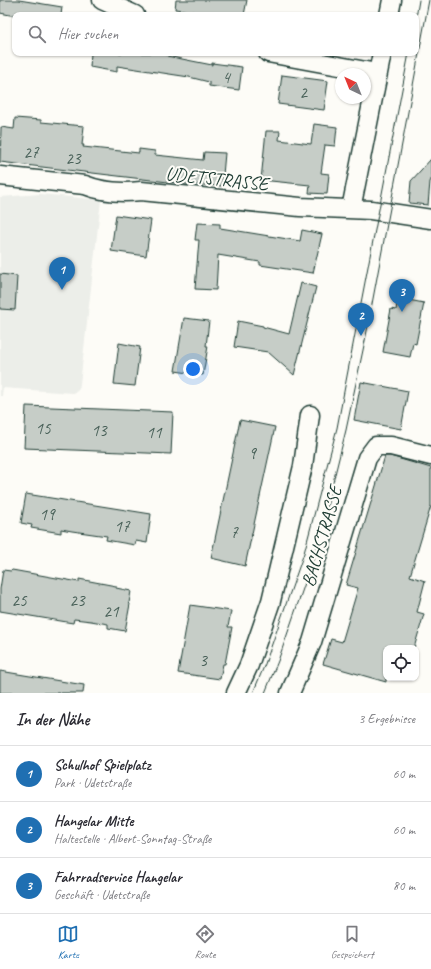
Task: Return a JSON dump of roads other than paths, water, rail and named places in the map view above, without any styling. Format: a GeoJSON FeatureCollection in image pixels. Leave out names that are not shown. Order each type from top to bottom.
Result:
{"type":"FeatureCollection","features":[{"type":"Feature","properties":{"kind":"street"},"geometry":{"type":"LineString","coordinates":[[102,0],[128,12]]}},
{"type":"Feature","properties":{"kind":"street"},"geometry":{"type":"LineString","coordinates":[[390,12],[392,0]]}},
{"type":"Feature","properties":{"kind":"street"},"geometry":{"type":"LineString","coordinates":[[284,56],[377,73]]}},
{"type":"Feature","properties":{"kind":"street"},"geometry":{"type":"LineString","coordinates":[[351,209],[381,56]]}},
{"type":"Feature","properties":{"kind":"street","name":"UDETSTRASSE"},"geometry":{"type":"LineString","coordinates":[[0,176],[85,185],[95,189],[121,192],[141,191],[300,207],[371,210],[431,219]]}},
{"type":"Feature","properties":{"kind":"street"},"geometry":{"type":"LineString","coordinates":[[236,693],[249,665],[271,601],[303,466],[310,415]]}},
{"type":"Feature","properties":{"kind":"street","name":"BACHSTRASSE"},"geometry":{"type":"LineString","coordinates":[[290,693],[312,642],[367,458],[376,446],[391,446],[431,456]]}},
{"type":"Feature","properties":{"kind":"tram line"},"geometry":{"type":"LineString","coordinates":[[417,12],[419,0]]}},
{"type":"Feature","properties":{"kind":"tram line"},"geometry":{"type":"LineString","coordinates":[[419,53],[429,0]]}},
{"type":"Feature","properties":{"kind":"tram line"},"geometry":{"type":"LineString","coordinates":[[253,693],[265,664],[304,553],[337,428],[408,56]]}},
{"type":"Feature","properties":{"kind":"tram line"},"geometry":{"type":"LineString","coordinates":[[265,693],[278,661],[316,551],[346,430],[366,336],[418,56]]}},
{"type":"Feature","properties":{"kind":"place","name":"Schulhof Spielplatz"},"geometry":{"type":"Point","coordinates":[62,290]}},
{"type":"Feature","properties":{"kind":"place","name":"Fahrradservice Hangelar"},"geometry":{"type":"Point","coordinates":[402,312]}},
{"type":"Feature","properties":{"kind":"place","name":"Hangelar Mitte"},"geometry":{"type":"Point","coordinates":[361,336]}}]}
